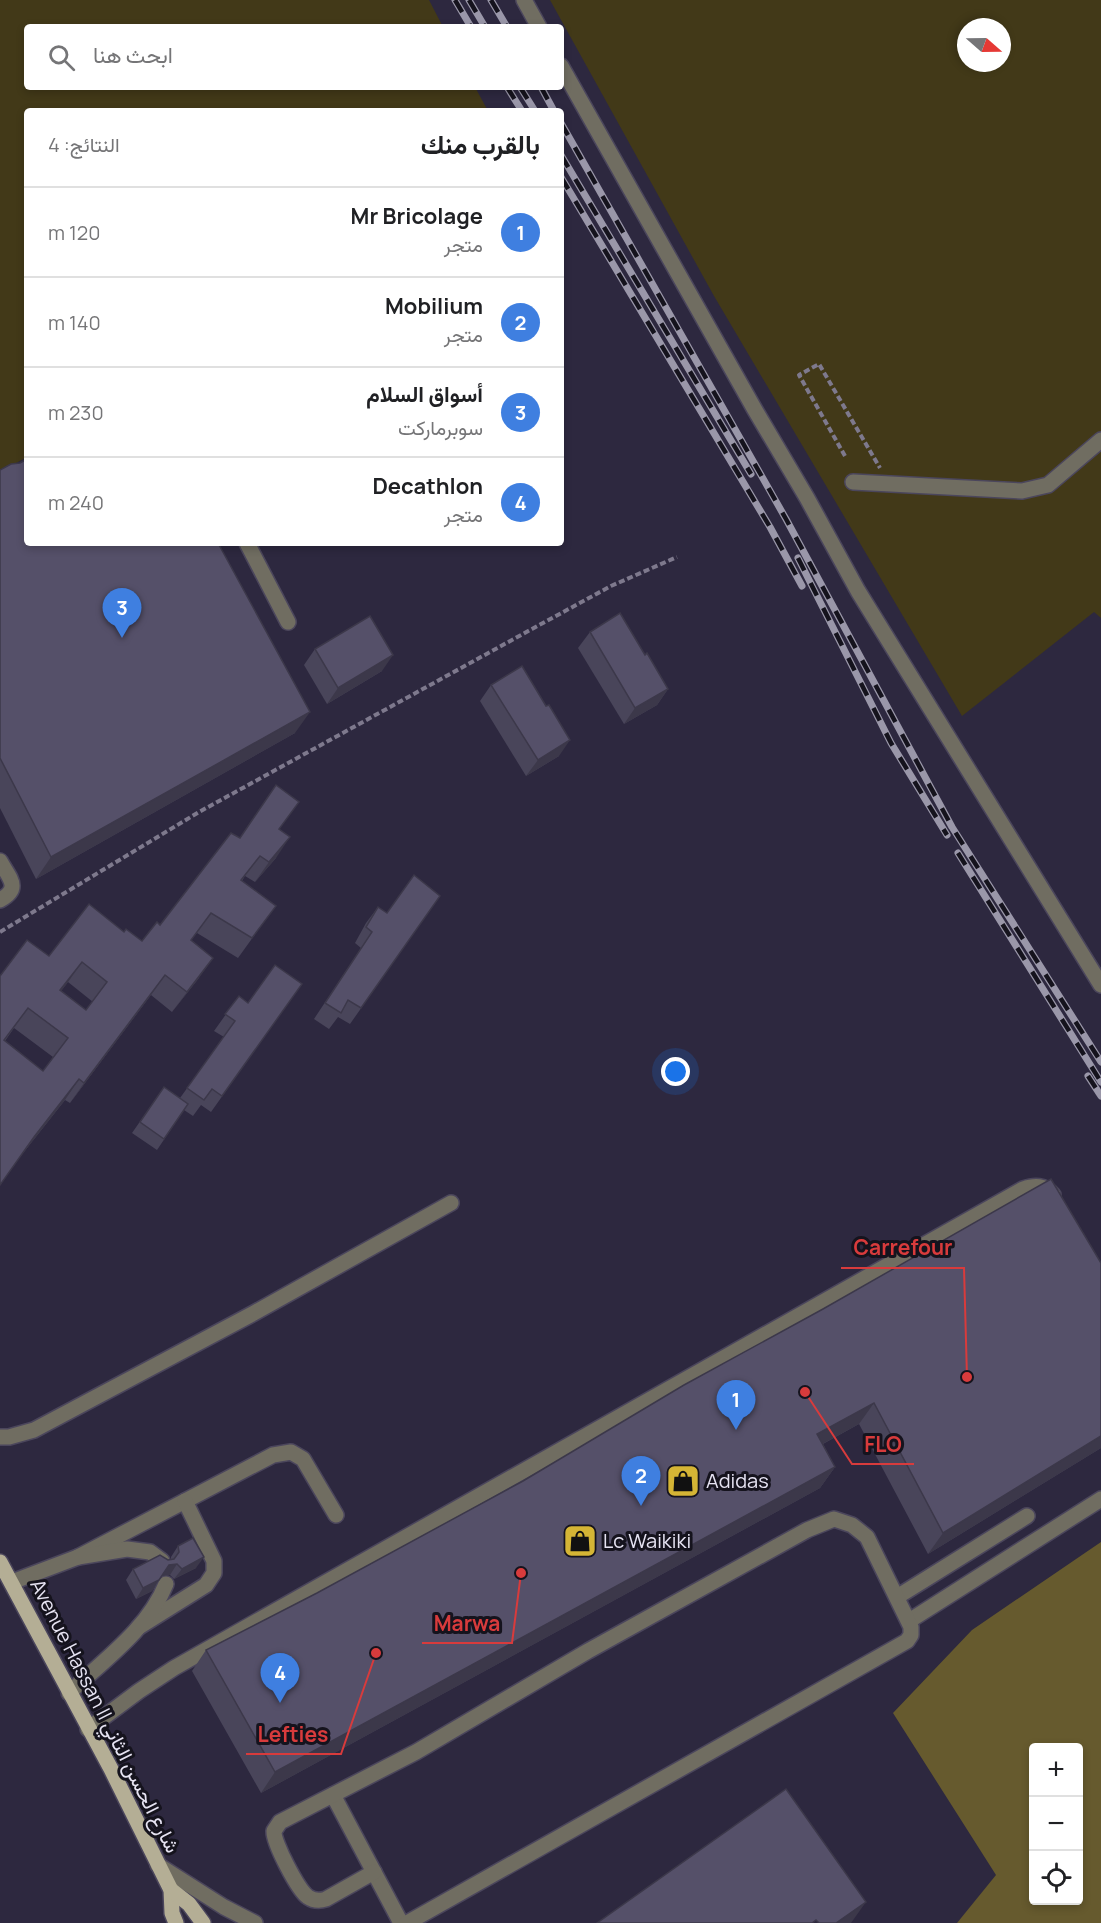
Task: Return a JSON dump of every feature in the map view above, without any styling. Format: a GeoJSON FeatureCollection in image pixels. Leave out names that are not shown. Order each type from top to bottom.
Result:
{"type":"FeatureCollection","features":[{"type":"Feature","properties":{"kind":"main road","name":"Avenue Hassan II شارع الحسن الثاني"},"geometry":{"type":"LineString","coordinates":[[0,1562],[171,1890],[189,1904],[202,1923]]}},
{"type":"Feature","properties":{"kind":"main road","name":"Avenue Hassan II شارع الحسن الثاني"},"geometry":{"type":"LineString","coordinates":[[171,1890],[172,1913],[176,1923]]}},
{"type":"Feature","properties":{"kind":"street"},"geometry":{"type":"LineString","coordinates":[[524,0],[537,24]]}},
{"type":"Feature","properties":{"kind":"street"},"geometry":{"type":"LineString","coordinates":[[564,71],[858,591],[1101,985]]}},
{"type":"Feature","properties":{"kind":"street"},"geometry":{"type":"LineString","coordinates":[[853,482],[1022,491],[1040,488],[1053,481],[1101,440]]}},
{"type":"Feature","properties":{"kind":"street"},"geometry":{"type":"LineString","coordinates":[[249,546],[288,622]]}},
{"type":"Feature","properties":{"kind":"street"},"geometry":{"type":"LineString","coordinates":[[0,861],[13,884],[8,896],[0,900]]}},
{"type":"Feature","properties":{"kind":"street"},"geometry":{"type":"LineString","coordinates":[[88,1729],[182,1663],[1023,1189],[1040,1186],[1048,1190],[1060,1206]]}},
{"type":"Feature","properties":{"kind":"street"},"geometry":{"type":"LineString","coordinates":[[0,1437],[9,1437],[34,1430],[255,1312],[451,1203]]}},
{"type":"Feature","properties":{"kind":"street"},"geometry":{"type":"LineString","coordinates":[[12,1582],[78,1557],[273,1455],[291,1452],[303,1460],[336,1515]]}},
{"type":"Feature","properties":{"kind":"street"},"geometry":{"type":"LineString","coordinates":[[909,1621],[1101,1499]]}},
{"type":"Feature","properties":{"kind":"street"},"geometry":{"type":"LineString","coordinates":[[69,1693],[140,1627],[206,1585],[214,1573],[212,1556],[185,1501]]}},
{"type":"Feature","properties":{"kind":"street"},"geometry":{"type":"LineString","coordinates":[[897,1597],[1027,1516]]}},
{"type":"Feature","properties":{"kind":"street"},"geometry":{"type":"LineString","coordinates":[[374,1872],[320,1901],[313,1900],[303,1892],[273,1836],[276,1826],[424,1747],[588,1651],[762,1557],[807,1530],[834,1520],[852,1525],[867,1537],[909,1621],[911,1635],[902,1646],[407,1923]]}},
{"type":"Feature","properties":{"kind":"street"},"geometry":{"type":"LineString","coordinates":[[78,1557],[135,1549],[150,1552],[162,1561]]}},
{"type":"Feature","properties":{"kind":"street"},"geometry":{"type":"LineString","coordinates":[[140,1627],[155,1606],[166,1584]]}},
{"type":"Feature","properties":{"kind":"street"},"geometry":{"type":"LineString","coordinates":[[333,1795],[401,1923]]}},
{"type":"Feature","properties":{"kind":"street"},"geometry":{"type":"LineString","coordinates":[[158,1865],[224,1907],[255,1923]]}},
{"type":"Feature","properties":{"kind":"path"},"geometry":{"type":"LineString","coordinates":[[845,456],[799,375],[819,364],[890,485]]}},
{"type":"Feature","properties":{"kind":"path"},"geometry":{"type":"LineString","coordinates":[[0,932],[199,812],[611,586],[677,556]]}},
{"type":"Feature","properties":{"kind":"shaded area"},"geometry":{"type":"Polygon","coordinates":[[[0,0],[429,0],[441,24],[24,24],[24,90],[477,90],[486,108],[24,108],[24,459],[0,472],[0,0]]]}},
{"type":"Feature","properties":{"kind":"shaded area"},"geometry":{"type":"Polygon","coordinates":[[[550,0],[1101,0],[1101,618],[1094,612],[962,716],[714,296],[550,0]]]}},
{"type":"Feature","properties":{"kind":"shaded area"},"geometry":{"type":"Polygon","coordinates":[[[1101,1542],[1101,1923],[957,1923],[996,1875],[893,1713],[972,1630],[1101,1542]]]}},
{"type":"Feature","properties":{"kind":"building"},"geometry":{"type":"Polygon","coordinates":[[[24,461],[24,546],[220,546],[310,712],[51,857],[0,758],[0,470],[11,464],[24,461]]]}},
{"type":"Feature","properties":{"kind":"building"},"geometry":{"type":"Polygon","coordinates":[[[620,613],[668,689],[635,708],[590,632],[620,613]]]}},
{"type":"Feature","properties":{"kind":"building"},"geometry":{"type":"Polygon","coordinates":[[[370,616],[393,655],[338,688],[315,649],[370,616]]]}},
{"type":"Feature","properties":{"kind":"building"},"geometry":{"type":"Polygon","coordinates":[[[522,666],[570,740],[538,760],[491,685],[522,666]]]}},
{"type":"Feature","properties":{"kind":"building"},"geometry":{"type":"Polygon","coordinates":[[[276,785],[299,802],[279,829],[290,837],[269,862],[260,856],[241,880],[276,906],[252,938],[211,913],[191,940],[213,958],[187,992],[165,975],[84,1083],[79,1079],[0,1185],[0,976],[27,940],[49,956],[89,904],[124,932],[126,929],[142,941],[157,922],[160,925],[231,833],[240,838],[276,785]],[[82,962],[60,990],[86,1010],[107,982],[82,962]],[[28,1008],[4,1040],[43,1071],[68,1038],[28,1008]]]}},
{"type":"Feature","properties":{"kind":"building"},"geometry":{"type":"Polygon","coordinates":[[[414,875],[440,896],[361,1008],[348,1000],[341,1013],[325,1003],[372,932],[366,927],[378,907],[387,913],[414,875]]]}},
{"type":"Feature","properties":{"kind":"building"},"geometry":{"type":"Polygon","coordinates":[[[275,965],[302,984],[222,1096],[212,1089],[204,1100],[187,1088],[235,1021],[225,1014],[239,996],[248,1003],[275,965]]]}},
{"type":"Feature","properties":{"kind":"building"},"geometry":{"type":"Polygon","coordinates":[[[164,1087],[188,1104],[164,1139],[140,1122],[164,1087]]]}},
{"type":"Feature","properties":{"kind":"building"},"geometry":{"type":"Polygon","coordinates":[[[1051,1179],[1101,1263],[1101,1436],[943,1533],[874,1403],[817,1434],[835,1467],[275,1772],[206,1650],[317,1593],[523,1481],[684,1385],[1051,1179]]]}},
{"type":"Feature","properties":{"kind":"building"},"geometry":{"type":"Polygon","coordinates":[[[193,1538],[204,1557],[182,1569],[177,1564],[169,1565],[159,1580],[143,1588],[133,1569],[160,1555],[168,1560],[174,1559],[179,1552],[178,1546],[193,1538]]]}},
{"type":"Feature","properties":{"kind":"building"},"geometry":{"type":"Polygon","coordinates":[[[786,1789],[866,1902],[836,1923],[819,1923],[816,1920],[812,1923],[597,1923],[786,1789]]]}},
{"type":"Feature","properties":{"kind":"railway"},"geometry":{"type":"LineString","coordinates":[[455,0],[469,24]]}},
{"type":"Feature","properties":{"kind":"railway"},"geometry":{"type":"LineString","coordinates":[[469,0],[483,24]]}},
{"type":"Feature","properties":{"kind":"railway"},"geometry":{"type":"LineString","coordinates":[[491,0],[505,24]]}},
{"type":"Feature","properties":{"kind":"railway"},"geometry":{"type":"LineString","coordinates":[[509,90],[520,108]]}},
{"type":"Feature","properties":{"kind":"railway"},"geometry":{"type":"LineString","coordinates":[[522,90],[533,108]]}},
{"type":"Feature","properties":{"kind":"railway"},"geometry":{"type":"LineString","coordinates":[[543,90],[552,108]]}},
{"type":"Feature","properties":{"kind":"railway"},"geometry":{"type":"LineString","coordinates":[[564,128],[786,519],[952,827],[1101,1062]]}},
{"type":"Feature","properties":{"kind":"railway"},"geometry":{"type":"LineString","coordinates":[[564,160],[751,474]]}},
{"type":"Feature","properties":{"kind":"railway"},"geometry":{"type":"LineString","coordinates":[[564,182],[770,527],[802,586]]}},
{"type":"Feature","properties":{"kind":"railway"},"geometry":{"type":"LineString","coordinates":[[798,558],[891,743],[947,835]]}},
{"type":"Feature","properties":{"kind":"railway"},"geometry":{"type":"LineString","coordinates":[[958,853],[1101,1082]]}},
{"type":"Feature","properties":{"kind":"railway"},"geometry":{"type":"LineString","coordinates":[[1088,1076],[1101,1096]]}},
{"type":"Feature","properties":{"kind":"place","name":"أسواق السلام"},"geometry":{"type":"Point","coordinates":[122,638]}},
{"type":"Feature","properties":{"kind":"place","name":"Carrefour"},"geometry":{"type":"Point","coordinates":[967,1377]}},
{"type":"Feature","properties":{"kind":"place","name":"FLO"},"geometry":{"type":"Point","coordinates":[805,1392]}},
{"type":"Feature","properties":{"kind":"place","name":"Mr Bricolage"},"geometry":{"type":"Point","coordinates":[736,1430]}},
{"type":"Feature","properties":{"kind":"place","name":"Adidas"},"geometry":{"type":"Point","coordinates":[683,1481]}},
{"type":"Feature","properties":{"kind":"place","name":"Mobilium"},"geometry":{"type":"Point","coordinates":[641,1506]}},
{"type":"Feature","properties":{"kind":"place","name":"Lc Waikiki"},"geometry":{"type":"Point","coordinates":[580,1541]}},
{"type":"Feature","properties":{"kind":"place","name":"Marwa"},"geometry":{"type":"Point","coordinates":[521,1573]}},
{"type":"Feature","properties":{"kind":"place","name":"Lefties"},"geometry":{"type":"Point","coordinates":[376,1653]}},
{"type":"Feature","properties":{"kind":"place","name":"Decathlon"},"geometry":{"type":"Point","coordinates":[280,1703]}}]}
